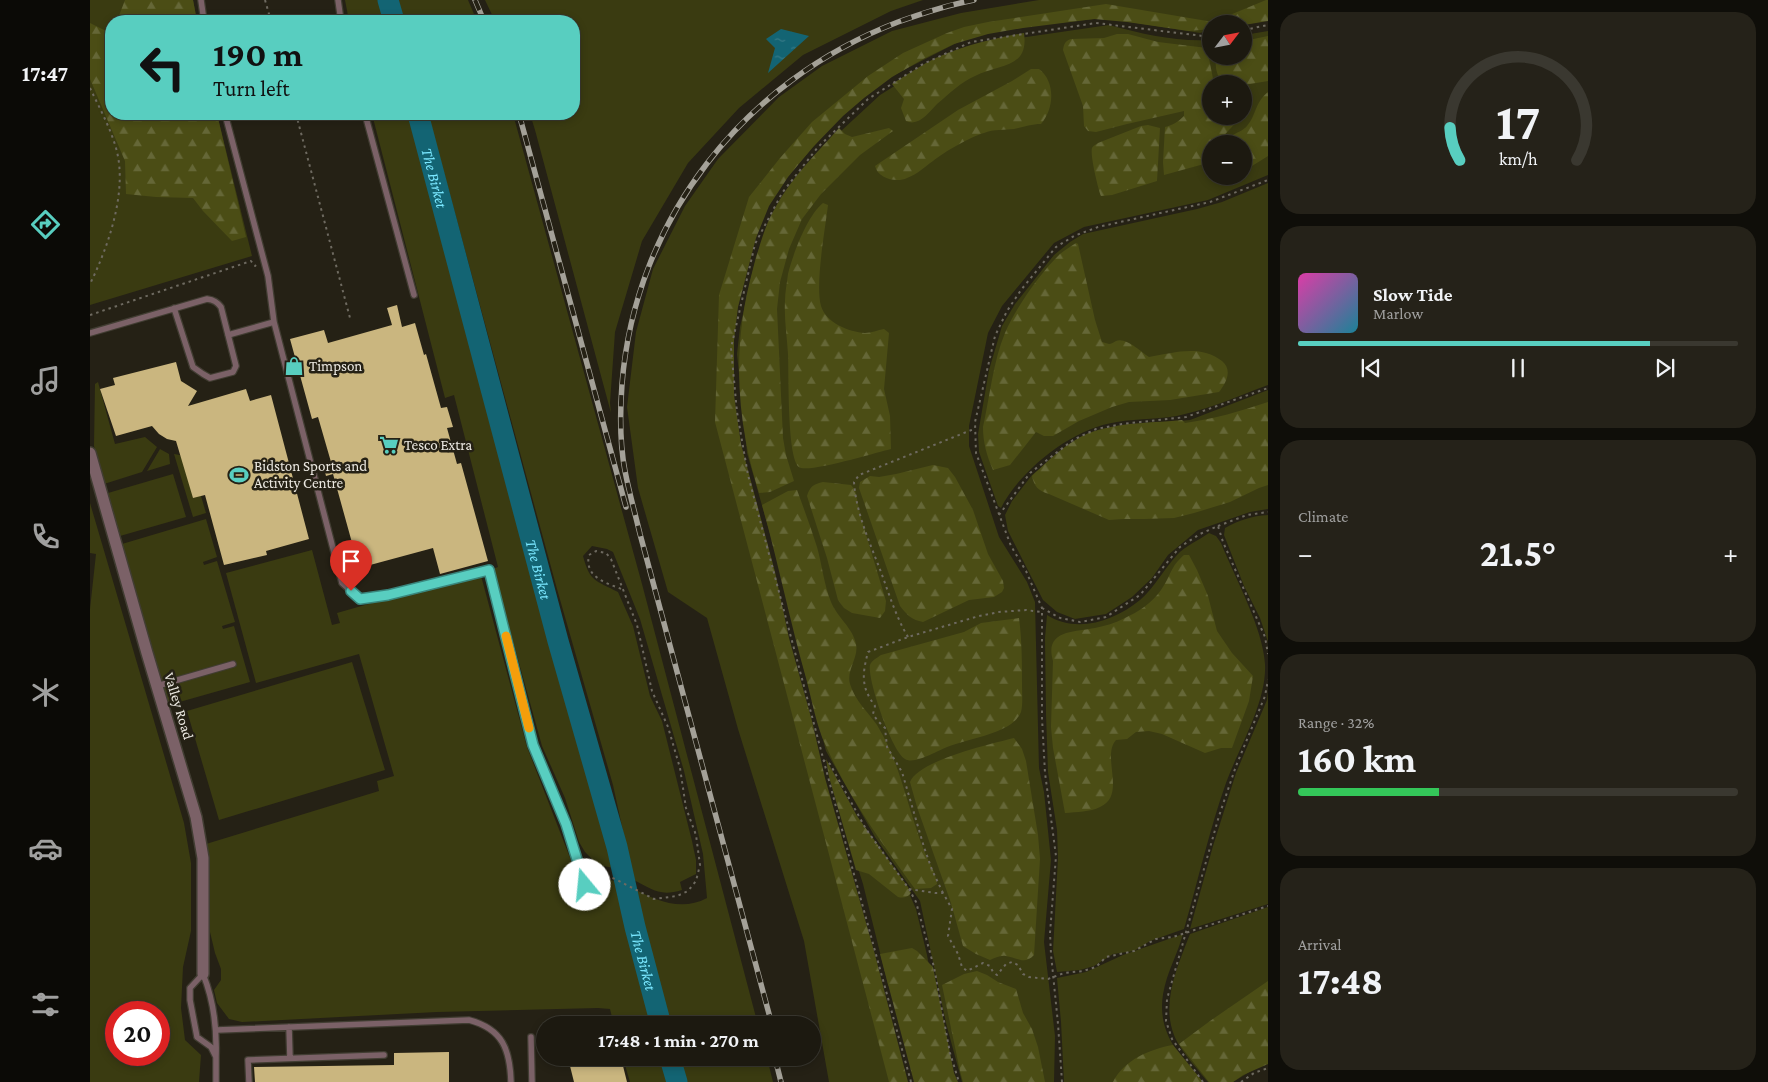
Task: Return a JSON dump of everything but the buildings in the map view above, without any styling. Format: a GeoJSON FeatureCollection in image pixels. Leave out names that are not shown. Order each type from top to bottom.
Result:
{"type":"FeatureCollection","features":[{"type":"Feature","properties":{"kind":"street","name":"Valley Road"},"geometry":{"type":"LineString","coordinates":[[90,453],[197,826],[202,858],[203,974]]}},
{"type":"Feature","properties":{"kind":"lane"},"geometry":{"type":"LineString","coordinates":[[201,0],[203,15]]}},
{"type":"Feature","properties":{"kind":"lane"},"geometry":{"type":"LineString","coordinates":[[333,0],[339,15]]}},
{"type":"Feature","properties":{"kind":"lane"},"geometry":{"type":"LineString","coordinates":[[338,0],[340,15]]}},
{"type":"Feature","properties":{"kind":"lane"},"geometry":{"type":"LineString","coordinates":[[228,120],[268,276],[274,322],[342,583],[360,599],[388,595],[489,570],[533,745],[566,824],[585,885]]}},
{"type":"Feature","properties":{"kind":"lane"},"geometry":{"type":"LineString","coordinates":[[367,120],[414,295]]}},
{"type":"Feature","properties":{"kind":"lane"},"geometry":{"type":"LineString","coordinates":[[90,333],[207,298],[218,302],[221,307],[236,366],[232,372],[210,378],[202,374],[191,364],[174,308]]}},
{"type":"Feature","properties":{"kind":"lane"},"geometry":{"type":"LineString","coordinates":[[228,335],[274,322]]}},
{"type":"Feature","properties":{"kind":"lane"},"geometry":{"type":"LineString","coordinates":[[157,686],[233,664]]}},
{"type":"Feature","properties":{"kind":"lane"},"geometry":{"type":"LineString","coordinates":[[216,1057],[211,1046],[197,1037],[195,1031],[190,988],[203,974],[210,990],[217,1030],[216,1082]]}},
{"type":"Feature","properties":{"kind":"lane"},"geometry":{"type":"LineString","coordinates":[[217,1030],[469,1020],[484,1024],[497,1035],[506,1048],[510,1063],[511,1082]]}},
{"type":"Feature","properties":{"kind":"lane"},"geometry":{"type":"LineString","coordinates":[[289,1028],[290,1058]]}},
{"type":"Feature","properties":{"kind":"lane"},"geometry":{"type":"LineString","coordinates":[[531,1037],[532,1082]]}},
{"type":"Feature","properties":{"kind":"lane"},"geometry":{"type":"LineString","coordinates":[[249,1082],[248,1060],[384,1055]]}},
{"type":"Feature","properties":{"kind":"path"},"geometry":{"type":"LineString","coordinates":[[265,0],[269,15]]}},
{"type":"Feature","properties":{"kind":"path"},"geometry":{"type":"LineString","coordinates":[[911,1082],[748,475],[738,412],[731,348],[755,244],[782,193],[818,147],[868,99],[923,64],[971,42],[1096,24],[1202,36]]}},
{"type":"Feature","properties":{"kind":"path"},"geometry":{"type":"LineString","coordinates":[[1252,28],[1268,25]]}},
{"type":"Feature","properties":{"kind":"path"},"geometry":{"type":"LineString","coordinates":[[90,88],[116,149],[119,192],[100,264],[90,284]]}},
{"type":"Feature","properties":{"kind":"path"},"geometry":{"type":"LineString","coordinates":[[298,120],[350,318]]}},
{"type":"Feature","properties":{"kind":"path"},"geometry":{"type":"LineString","coordinates":[[1062,1082],[1050,933],[1056,856],[1045,773],[1042,727],[1042,608],[1026,571],[1011,546],[976,453],[975,422],[995,336],[1007,311],[1021,290],[1056,247],[1074,236],[1098,227],[1210,202],[1268,180]]}},
{"type":"Feature","properties":{"kind":"path"},"geometry":{"type":"LineString","coordinates":[[90,316],[251,261],[255,266],[265,264]]}},
{"type":"Feature","properties":{"kind":"path"},"geometry":{"type":"LineString","coordinates":[[999,515],[1030,473],[1073,440],[1096,429],[1122,424],[1186,417],[1268,388]]}},
{"type":"Feature","properties":{"kind":"path"},"geometry":{"type":"LineString","coordinates":[[908,637],[900,623],[859,511],[854,482],[859,475],[975,429]]}},
{"type":"Feature","properties":{"kind":"path"},"geometry":{"type":"LineString","coordinates":[[1042,608],[1060,618],[1080,622],[1106,617],[1140,596],[1180,547],[1200,534],[1247,515],[1268,512]]}},
{"type":"Feature","properties":{"kind":"path"},"geometry":{"type":"LineString","coordinates":[[1218,526],[1223,542],[1265,637],[1268,654]]}},
{"type":"Feature","properties":{"kind":"path"},"geometry":{"type":"LineString","coordinates":[[579,866],[615,879],[654,899],[677,896],[688,891],[696,881],[700,865],[696,835],[686,808],[680,768],[668,727],[652,691],[637,625],[624,590],[611,559],[606,553],[596,551],[589,555],[588,563],[591,572],[601,580],[624,590]]}},
{"type":"Feature","properties":{"kind":"path"},"geometry":{"type":"LineString","coordinates":[[1042,612],[1026,610],[999,612],[950,624],[868,652],[864,667],[863,682],[866,694],[875,706],[873,714],[885,728],[887,747],[902,772],[932,870],[952,910],[948,936],[958,954],[962,967],[967,971],[983,963],[990,966],[992,972],[997,975],[1006,964],[1012,962],[1018,965],[1023,974],[1028,977],[1048,978],[1096,967],[1106,957],[1113,954],[1134,951],[1156,939],[1186,933],[1268,906]]}},
{"type":"Feature","properties":{"kind":"path"},"geometry":{"type":"LineString","coordinates":[[1204,1082],[1172,1039],[1166,1020],[1167,999],[1219,816],[1236,766],[1265,696],[1268,680]]}},
{"type":"Feature","properties":{"kind":"path"},"geometry":{"type":"LineString","coordinates":[[823,760],[830,764],[866,829],[909,889],[916,902],[934,967],[950,1052],[959,1082]]}},
{"type":"Feature","properties":{"kind":"path"},"geometry":{"type":"LineString","coordinates":[[909,889],[943,893]]}},
{"type":"Feature","properties":{"kind":"path"},"geometry":{"type":"LineString","coordinates":[[1241,1082],[1254,1073],[1268,1068]]}},
{"type":"Feature","properties":{"kind":"shaded area"},"geometry":{"type":"Polygon","coordinates":[[[90,0],[193,0],[196,15],[105,15],[105,120],[218,120],[252,256],[90,305],[90,0]]]}},
{"type":"Feature","properties":{"kind":"shaded area"},"geometry":{"type":"Polygon","coordinates":[[[345,0],[386,0],[390,15],[348,15],[345,0]]]}},
{"type":"Feature","properties":{"kind":"shaded area"},"geometry":{"type":"Polygon","coordinates":[[[397,0],[468,0],[474,15],[401,15],[397,0]]]}},
{"type":"Feature","properties":{"kind":"shaded area"},"geometry":{"type":"Polygon","coordinates":[[[485,0],[923,0],[891,11],[803,55],[739,108],[688,163],[642,241],[615,332],[611,413],[532,120],[580,120],[580,15],[492,15],[485,0]]]}},
{"type":"Feature","properties":{"kind":"shaded area"},"geometry":{"type":"Polygon","coordinates":[[[1039,0],[1268,0],[1232,15],[1202,15],[1202,32],[1200,33],[1105,18],[1017,27],[974,34],[869,88],[836,121],[757,211],[727,351],[734,438],[905,1082],[829,1082],[821,1037],[821,1016],[817,1016],[804,941],[738,729],[707,618],[668,592],[638,488],[627,407],[636,332],[653,269],[685,206],[718,159],[779,97],[822,66],[892,31],[961,13],[1039,0]]]}},
{"type":"Feature","properties":{"kind":"shaded area"},"geometry":{"type":"Polygon","coordinates":[[[1109,25],[1172,39],[1202,40],[1202,65],[1252,65],[1252,34],[1268,31],[1268,175],[1252,182],[1252,135],[1202,135],[1202,185],[1244,185],[1208,200],[1084,227],[1054,243],[1002,306],[988,333],[969,426],[969,446],[999,537],[1027,582],[1035,602],[1039,768],[1044,792],[1051,860],[1044,942],[1055,1036],[1054,1082],[962,1082],[946,1023],[920,901],[875,837],[826,751],[802,662],[781,572],[747,453],[737,354],[740,327],[756,256],[768,227],[814,156],[880,95],[922,69],[979,44],[1109,25]]]}},
{"type":"Feature","properties":{"kind":"shaded area"},"geometry":{"type":"Polygon","coordinates":[[[374,120],[418,120],[538,577],[619,869],[598,865],[585,852],[579,842],[565,798],[542,746],[493,569],[498,567],[454,395],[445,398],[374,120]]]}},
{"type":"Feature","properties":{"kind":"shaded area"},"geometry":{"type":"Polygon","coordinates":[[[430,120],[515,120],[642,584],[756,1016],[667,1016],[632,888],[668,903],[688,904],[707,898],[703,854],[684,771],[640,619],[613,552],[592,546],[583,556],[588,571],[594,579],[618,592],[633,626],[650,696],[662,721],[696,860],[696,874],[680,882],[682,890],[667,893],[656,891],[632,879],[613,785],[557,589],[430,120]]]}},
{"type":"Feature","properties":{"kind":"shaded area"},"geometry":{"type":"Polygon","coordinates":[[[1268,183],[1268,385],[1185,414],[1117,422],[1083,432],[1035,465],[1021,479],[1001,508],[998,506],[979,452],[978,434],[989,370],[1002,326],[1015,304],[1054,255],[1083,234],[1197,209],[1222,202],[1268,183]]]}},
{"type":"Feature","properties":{"kind":"shaded area"},"geometry":{"type":"Polygon","coordinates":[[[98,382],[115,444],[145,437],[157,447],[142,472],[104,484],[94,446],[95,384],[98,382]]]}},
{"type":"Feature","properties":{"kind":"shaded area"},"geometry":{"type":"Polygon","coordinates":[[[1268,390],[1268,509],[1250,512],[1198,530],[1168,555],[1152,578],[1132,597],[1106,614],[1075,619],[1057,612],[1043,600],[1008,531],[1005,515],[1012,501],[1032,475],[1072,443],[1118,427],[1190,420],[1268,390]]]}},
{"type":"Feature","properties":{"kind":"shaded area"},"geometry":{"type":"Polygon","coordinates":[[[160,449],[169,454],[170,464],[147,471],[160,449]]]}},
{"type":"Feature","properties":{"kind":"shaded area"},"geometry":{"type":"Polygon","coordinates":[[[174,454],[180,455],[201,496],[206,513],[193,517],[174,454]]]}},
{"type":"Feature","properties":{"kind":"shaded area"},"geometry":{"type":"Polygon","coordinates":[[[173,474],[186,517],[120,536],[108,493],[173,474]]]}},
{"type":"Feature","properties":{"kind":"shaded area"},"geometry":{"type":"Polygon","coordinates":[[[90,503],[184,823],[191,863],[191,931],[183,967],[181,1008],[185,1040],[201,1055],[199,1082],[90,1082],[90,609],[96,554],[90,553],[90,503]]]}},
{"type":"Feature","properties":{"kind":"shaded area"},"geometry":{"type":"Polygon","coordinates":[[[1268,515],[1268,642],[1260,618],[1244,586],[1224,535],[1225,528],[1235,523],[1251,517],[1268,515]]]}},
{"type":"Feature","properties":{"kind":"shaded area"},"geometry":{"type":"Polygon","coordinates":[[[206,519],[217,557],[203,562],[204,565],[217,561],[235,622],[222,626],[223,629],[234,626],[250,682],[169,705],[122,544],[206,519]]]}},
{"type":"Feature","properties":{"kind":"shaded area"},"geometry":{"type":"Polygon","coordinates":[[[1209,533],[1216,536],[1221,543],[1248,603],[1259,635],[1265,664],[1262,694],[1220,801],[1184,929],[1150,941],[1134,951],[1113,954],[1094,966],[1080,970],[1057,972],[1053,951],[1058,858],[1057,830],[1048,772],[1045,638],[1047,615],[1071,624],[1083,624],[1107,619],[1119,614],[1145,595],[1180,552],[1209,533]]]}},
{"type":"Feature","properties":{"kind":"shaded area"},"geometry":{"type":"Polygon","coordinates":[[[312,550],[332,625],[340,623],[337,613],[480,572],[527,747],[574,868],[579,888],[591,883],[588,873],[624,884],[626,919],[653,1016],[612,1016],[610,1009],[598,1008],[437,1012],[242,1022],[229,1019],[217,1003],[214,990],[221,980],[221,969],[210,932],[206,844],[379,791],[377,781],[394,776],[359,654],[256,683],[226,573],[312,550]]]}},
{"type":"Feature","properties":{"kind":"shaded area"},"geometry":{"type":"Polygon","coordinates":[[[352,662],[385,770],[219,820],[187,711],[352,662]]]}},
{"type":"Feature","properties":{"kind":"shaded area"},"geometry":{"type":"Polygon","coordinates":[[[1268,692],[1268,904],[1190,929],[1236,773],[1267,700],[1268,692]]]}},
{"type":"Feature","properties":{"kind":"shaded area"},"geometry":{"type":"Polygon","coordinates":[[[848,837],[909,893],[916,909],[927,955],[948,1068],[888,985],[863,884],[848,837]]]}},
{"type":"Feature","properties":{"kind":"shaded area"},"geometry":{"type":"Polygon","coordinates":[[[1268,907],[1268,1064],[1256,1068],[1233,1082],[1208,1082],[1176,1041],[1170,1022],[1170,997],[1176,971],[1190,934],[1268,907]]]}},
{"type":"Feature","properties":{"kind":"shaded area"},"geometry":{"type":"Polygon","coordinates":[[[1183,934],[1167,978],[1162,1009],[1168,1035],[1181,1058],[1200,1082],[1064,1082],[1057,978],[1086,972],[1123,955],[1183,934]]]}},
{"type":"Feature","properties":{"kind":"shaded area"},"geometry":{"type":"Polygon","coordinates":[[[625,1066],[665,1066],[670,1082],[630,1082],[625,1066]]]}},
{"type":"Feature","properties":{"kind":"shaded area"},"geometry":{"type":"Polygon","coordinates":[[[679,1066],[769,1066],[773,1082],[684,1082],[679,1066]]]}},
{"type":"Feature","properties":{"kind":"green space"},"geometry":{"type":"Polygon","coordinates":[[[125,0],[193,0],[196,15],[119,15],[125,0]]]}},
{"type":"Feature","properties":{"kind":"green space"},"geometry":{"type":"Polygon","coordinates":[[[1268,0],[1268,21],[1252,24],[1252,15],[1230,15],[1268,0]]]}},
{"type":"Feature","properties":{"kind":"green space"},"geometry":{"type":"Polygon","coordinates":[[[1106,4],[1202,20],[1202,30],[1189,31],[1094,19],[1023,28],[988,34],[954,44],[892,77],[843,116],[813,147],[788,177],[769,206],[756,238],[738,307],[734,340],[734,395],[741,444],[775,572],[789,638],[812,721],[825,778],[874,951],[908,1082],[889,1082],[715,422],[719,295],[749,197],[812,122],[868,76],[903,53],[964,27],[1106,4]]]}},
{"type":"Feature","properties":{"kind":"green space"},"geometry":{"type":"Polygon","coordinates":[[[90,23],[105,30],[105,114],[90,79],[90,23]]]}},
{"type":"Feature","properties":{"kind":"green space"},"geometry":{"type":"Polygon","coordinates":[[[1024,33],[1022,53],[1017,59],[1010,64],[984,72],[960,85],[923,118],[915,122],[906,121],[901,108],[904,99],[892,84],[926,63],[950,52],[986,41],[1024,33]]]}},
{"type":"Feature","properties":{"kind":"green space"},"geometry":{"type":"Polygon","coordinates":[[[1117,34],[1128,34],[1158,42],[1202,47],[1202,65],[1210,65],[1212,75],[1202,75],[1202,125],[1234,125],[1224,135],[1202,135],[1202,165],[1164,175],[1165,127],[1180,120],[1184,116],[1184,111],[1096,132],[1088,131],[1084,126],[1083,106],[1063,50],[1064,44],[1071,39],[1104,38],[1117,34]]]}},
{"type":"Feature","properties":{"kind":"green space"},"geometry":{"type":"Polygon","coordinates":[[[1268,36],[1268,81],[1252,84],[1252,75],[1218,75],[1216,65],[1252,65],[1252,39],[1268,36]]]}},
{"type":"Feature","properties":{"kind":"green space"},"geometry":{"type":"Polygon","coordinates":[[[1031,69],[1039,69],[1044,74],[1051,88],[1049,111],[1041,124],[991,131],[978,135],[950,149],[918,172],[903,179],[888,179],[877,170],[875,166],[958,110],[1031,69]]]}},
{"type":"Feature","properties":{"kind":"green space"},"geometry":{"type":"Polygon","coordinates":[[[1268,92],[1268,156],[1252,166],[1252,135],[1234,135],[1248,125],[1252,125],[1252,118],[1260,100],[1268,92]]]}},
{"type":"Feature","properties":{"kind":"green space"},"geometry":{"type":"Polygon","coordinates":[[[108,120],[218,120],[246,237],[232,241],[193,198],[126,194],[125,161],[108,120]]]}},
{"type":"Feature","properties":{"kind":"green space"},"geometry":{"type":"Polygon","coordinates":[[[1148,125],[1160,128],[1157,181],[1112,195],[1101,196],[1093,164],[1092,148],[1098,143],[1148,125]]]}},
{"type":"Feature","properties":{"kind":"green space"},"geometry":{"type":"Polygon","coordinates":[[[839,128],[845,134],[852,137],[889,128],[893,131],[860,155],[821,194],[802,219],[789,249],[780,282],[777,309],[783,438],[794,481],[770,492],[759,493],[747,448],[740,399],[739,355],[748,290],[762,238],[781,197],[796,176],[839,128]]]}},
{"type":"Feature","properties":{"kind":"green space"},"geometry":{"type":"Polygon","coordinates":[[[823,203],[828,205],[819,284],[821,306],[828,317],[839,326],[865,333],[884,329],[889,333],[884,389],[890,416],[891,449],[828,465],[804,468],[799,467],[792,448],[785,298],[788,274],[797,246],[811,217],[823,203]]]}},
{"type":"Feature","properties":{"kind":"green space"},"geometry":{"type":"Polygon","coordinates":[[[1076,243],[1078,244],[1095,320],[1102,342],[1109,344],[1120,340],[1124,341],[1149,357],[1187,351],[1205,353],[1214,356],[1225,365],[1228,372],[1226,381],[1219,392],[1170,400],[1129,402],[1079,421],[1053,436],[1044,436],[1036,432],[1010,465],[993,470],[986,449],[983,427],[995,367],[1005,333],[1015,313],[1037,281],[1060,254],[1076,243]]]}},
{"type":"Feature","properties":{"kind":"green space"},"geometry":{"type":"Polygon","coordinates":[[[1268,402],[1268,485],[1230,502],[1174,518],[1109,520],[1042,491],[1037,488],[1033,480],[1032,476],[1062,449],[1088,433],[1119,425],[1182,420],[1185,423],[1227,414],[1268,402]]]}},
{"type":"Feature","properties":{"kind":"green space"},"geometry":{"type":"Polygon","coordinates":[[[933,465],[948,468],[955,477],[973,510],[988,554],[1003,581],[1004,588],[1002,592],[994,597],[969,600],[923,622],[910,617],[900,606],[859,488],[860,482],[870,476],[879,477],[933,465]]]}},
{"type":"Feature","properties":{"kind":"green space"},"geometry":{"type":"Polygon","coordinates":[[[823,482],[851,485],[855,490],[861,518],[886,601],[885,611],[880,618],[852,613],[844,608],[838,600],[807,496],[813,486],[823,482]]]}},
{"type":"Feature","properties":{"kind":"green space"},"geometry":{"type":"Polygon","coordinates":[[[797,490],[817,547],[831,602],[852,633],[856,644],[856,654],[849,679],[852,690],[858,701],[877,725],[892,756],[919,837],[935,876],[937,884],[931,888],[915,889],[889,853],[852,797],[822,737],[762,505],[788,491],[797,490]]]}},
{"type":"Feature","properties":{"kind":"green space"},"geometry":{"type":"Polygon","coordinates":[[[1184,555],[1189,555],[1197,570],[1208,596],[1217,631],[1232,653],[1253,676],[1249,701],[1232,748],[1221,748],[1205,753],[1162,734],[1149,731],[1136,732],[1127,739],[1116,740],[1112,747],[1113,785],[1112,794],[1108,801],[1092,810],[1065,813],[1051,727],[1053,661],[1051,651],[1053,643],[1063,634],[1110,624],[1140,610],[1157,595],[1173,568],[1184,555]]]}},
{"type":"Feature","properties":{"kind":"green space"},"geometry":{"type":"Polygon","coordinates":[[[1019,618],[1022,652],[1022,706],[1018,717],[1005,728],[989,734],[947,747],[920,759],[905,759],[900,754],[887,730],[876,699],[870,673],[872,662],[881,655],[964,632],[981,623],[1019,618]]]}},
{"type":"Feature","properties":{"kind":"green space"},"geometry":{"type":"Polygon","coordinates":[[[1014,738],[1022,749],[1026,761],[1038,835],[1040,859],[1034,955],[1028,960],[1004,956],[990,960],[963,946],[951,903],[910,782],[916,774],[941,760],[1014,738]]]}},
{"type":"Feature","properties":{"kind":"green space"},"geometry":{"type":"Polygon","coordinates":[[[826,759],[857,816],[908,887],[911,893],[908,896],[898,897],[869,874],[856,870],[829,777],[826,759]]]}},
{"type":"Feature","properties":{"kind":"green space"},"geometry":{"type":"Polygon","coordinates":[[[912,948],[933,967],[954,1073],[958,1082],[914,1082],[880,954],[912,948]]]}},
{"type":"Feature","properties":{"kind":"green space"},"geometry":{"type":"Polygon","coordinates":[[[977,971],[1016,989],[1023,1013],[1032,1029],[1038,1047],[1045,1082],[963,1082],[942,985],[964,974],[977,971]]]}},
{"type":"Feature","properties":{"kind":"green space"},"geometry":{"type":"Polygon","coordinates":[[[1268,981],[1268,1064],[1243,1075],[1233,1082],[1209,1082],[1179,1044],[1268,981]]]}},
{"type":"Feature","properties":{"kind":"green space"},"geometry":{"type":"Polygon","coordinates":[[[1173,1045],[1203,1082],[1113,1082],[1124,1068],[1138,1057],[1155,1049],[1173,1045]]]}},
{"type":"Feature","properties":{"kind":"water"},"geometry":{"type":"Polygon","coordinates":[[[781,29],[809,36],[768,73],[775,48],[766,39],[781,29]]]}},
{"type":"Feature","properties":{"kind":"waterway","name":"The Birket"},"geometry":{"type":"LineString","coordinates":[[388,0],[392,15]]}},
{"type":"Feature","properties":{"kind":"waterway","name":"The Birket"},"geometry":{"type":"LineString","coordinates":[[420,120],[558,641],[617,847],[635,927],[659,1016]]}},
{"type":"Feature","properties":{"kind":"waterway","name":"The Birket"},"geometry":{"type":"LineString","coordinates":[[672,1066],[677,1082]]}},
{"type":"Feature","properties":{"kind":"railway"},"geometry":{"type":"LineString","coordinates":[[475,0],[481,15]]}},
{"type":"Feature","properties":{"kind":"railway"},"geometry":{"type":"LineString","coordinates":[[770,1016],[640,534],[623,461],[621,394],[631,323],[649,266],[674,213],[707,163],[746,119],[792,80],[842,48],[898,22],[974,0]]}},
{"type":"Feature","properties":{"kind":"railway"},"geometry":{"type":"LineString","coordinates":[[521,120],[626,507]]}},
{"type":"Feature","properties":{"kind":"railway"},"geometry":{"type":"LineString","coordinates":[[777,1066],[781,1082]]}},
{"type":"Feature","properties":{"kind":"slow traffic"},"geometry":{"type":"LineString","coordinates":[[506,636],[529,728]]}},
{"type":"Feature","properties":{"kind":"place","name":"Timpson"},"geometry":{"type":"Point","coordinates":[294,366]}},
{"type":"Feature","properties":{"kind":"place","name":"Tesco Extra"},"geometry":{"type":"Point","coordinates":[389,445]}},
{"type":"Feature","properties":{"kind":"place","name":"Bidston Sports and Activity Centre"},"geometry":{"type":"Point","coordinates":[239,475]}},
{"type":"Feature","properties":{"kind":"route"},"geometry":{"type":"LineString","coordinates":[[351,591],[360,599],[388,595],[489,570],[533,745],[566,824],[585,885]]}}]}
